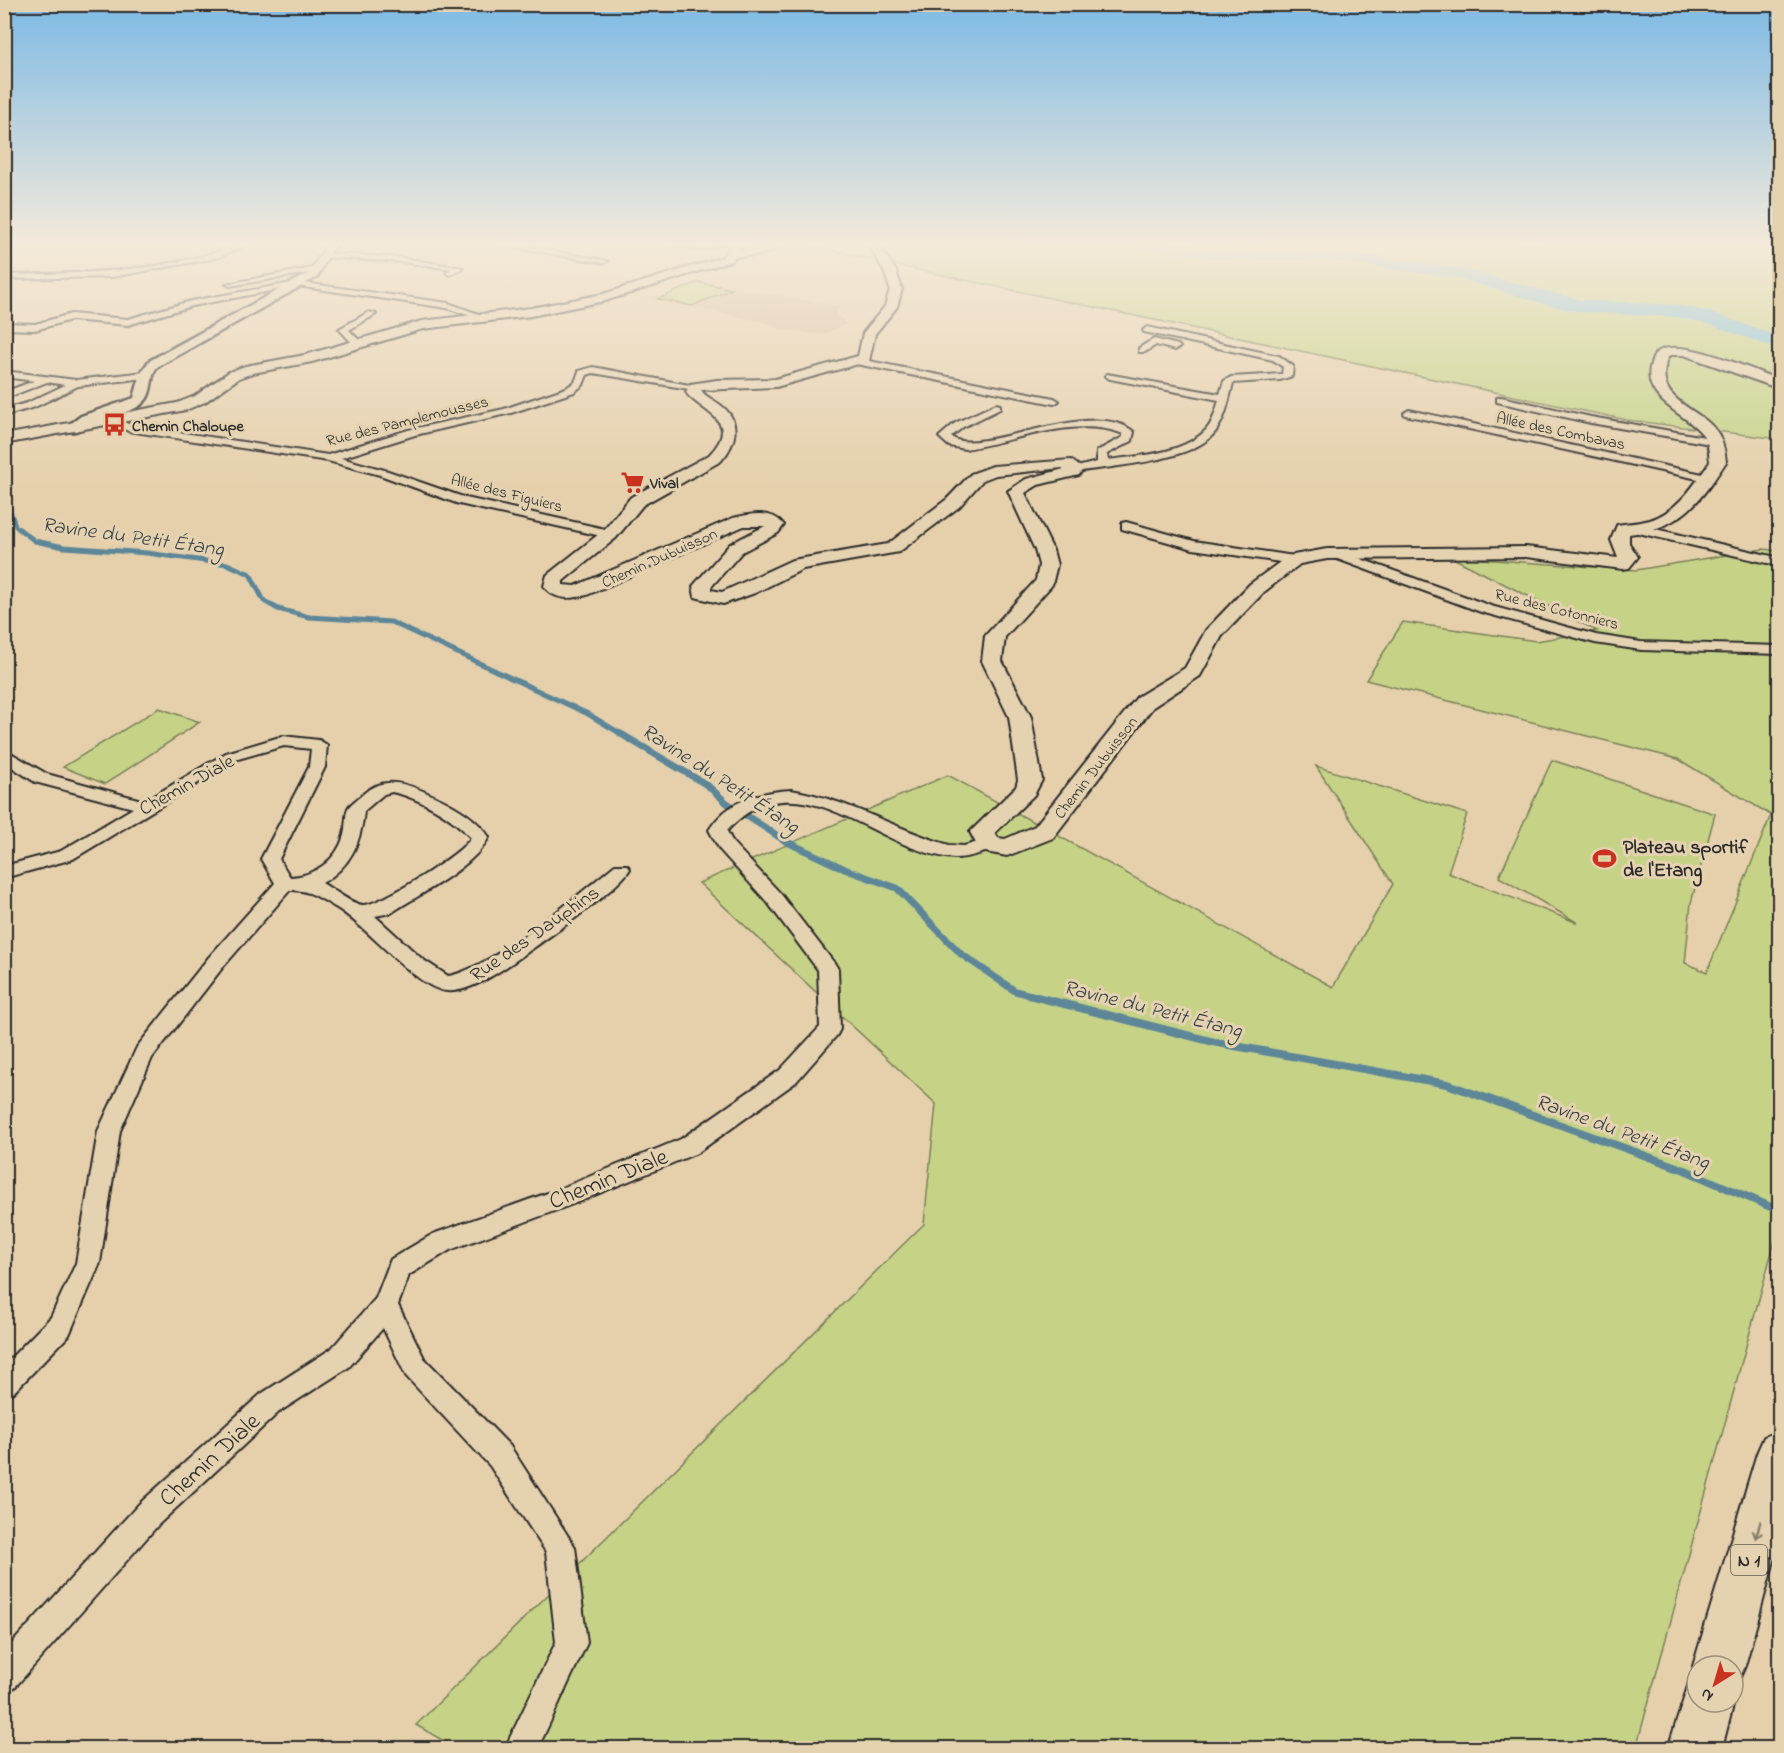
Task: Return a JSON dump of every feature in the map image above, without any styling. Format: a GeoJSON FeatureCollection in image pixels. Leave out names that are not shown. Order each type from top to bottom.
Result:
{"type":"FeatureCollection","features":[{"type":"Feature","properties":{"kind":"highway","name":"N 1"},"geometry":{"type":"LineString","coordinates":[[1722,1654],[1779,1453]]}},
{"type":"Feature","properties":{"kind":"highway"},"geometry":{"type":"LineString","coordinates":[[1695,1749],[1705,1714]]}},
{"type":"Feature","properties":{"kind":"main road"},"geometry":{"type":"LineString","coordinates":[[4,440],[114,421],[192,403],[242,372],[307,359],[419,326]]}},
{"type":"Feature","properties":{"kind":"main road"},"geometry":{"type":"LineString","coordinates":[[695,387],[717,384],[776,383],[859,362],[866,355],[868,333],[874,326]]}},
{"type":"Feature","properties":{"kind":"main road"},"geometry":{"type":"LineString","coordinates":[[1634,528],[1677,515],[1718,462],[1716,442],[1704,425],[1668,399],[1656,377],[1660,357],[1666,351],[1685,351],[1779,385]]}},
{"type":"Feature","properties":{"kind":"main road","name":"Chemin Dubuisson"},"geometry":{"type":"LineString","coordinates":[[695,387],[693,392],[697,397],[718,410],[729,429],[730,440],[715,458],[642,497],[610,534],[554,579],[553,586],[558,591],[566,593],[590,587],[624,570],[669,554],[739,522],[755,519],[773,521],[775,525],[771,529],[736,548],[702,586],[702,594],[723,598],[748,589],[798,564],[893,548],[953,503],[977,477],[993,471],[1065,463],[1075,469]]}},
{"type":"Feature","properties":{"kind":"main road"},"geometry":{"type":"LineString","coordinates":[[989,844],[982,832],[1026,790],[1030,780],[1020,717],[992,661],[995,636],[1045,581],[1048,565],[1040,539],[1016,491],[1032,482],[1073,472],[1075,469]]}},
{"type":"Feature","properties":{"kind":"main road","name":"Chemin Dubuisson"},"geometry":{"type":"LineString","coordinates":[[989,844],[1007,848],[1044,832],[1145,702],[1193,672],[1213,634],[1257,588],[1294,560],[1336,554],[1526,552],[1623,564],[1629,557],[1619,543],[1619,534],[1623,529],[1634,528]]}},
{"type":"Feature","properties":{"kind":"street"},"geometry":{"type":"LineString","coordinates":[[4,326],[38,326]]}},
{"type":"Feature","properties":{"kind":"street"},"geometry":{"type":"LineString","coordinates":[[74,428],[84,419],[136,402],[143,396],[145,375],[153,364],[220,326]]}},
{"type":"Feature","properties":{"kind":"street"},"geometry":{"type":"LineString","coordinates":[[348,326],[344,328],[358,344]]}},
{"type":"Feature","properties":{"kind":"street"},"geometry":{"type":"LineString","coordinates":[[1075,469],[1156,456],[1203,438],[1212,430],[1232,379],[1270,379],[1287,376],[1288,366],[1276,358],[1147,330]]}},
{"type":"Feature","properties":{"kind":"street"},"geometry":{"type":"LineString","coordinates":[[1142,350],[1154,342],[1185,350]]}},
{"type":"Feature","properties":{"kind":"street"},"geometry":{"type":"LineString","coordinates":[[1206,355],[1220,345]]}},
{"type":"Feature","properties":{"kind":"street"},"geometry":{"type":"LineString","coordinates":[[859,362],[1054,401]]}},
{"type":"Feature","properties":{"kind":"street","name":"Rue des Pamplemousses"},"geometry":{"type":"LineString","coordinates":[[114,421],[128,428],[329,458],[412,432],[507,411],[570,390],[580,383],[582,373],[593,370],[695,387]]}},
{"type":"Feature","properties":{"kind":"street"},"geometry":{"type":"LineString","coordinates":[[4,374],[76,383],[145,375]]}},
{"type":"Feature","properties":{"kind":"street"},"geometry":{"type":"LineString","coordinates":[[1110,376],[1223,398]]}},
{"type":"Feature","properties":{"kind":"street"},"geometry":{"type":"LineString","coordinates":[[4,396],[46,379]]}},
{"type":"Feature","properties":{"kind":"street"},"geometry":{"type":"LineString","coordinates":[[7,412],[31,405],[76,383]]}},
{"type":"Feature","properties":{"kind":"street"},"geometry":{"type":"LineString","coordinates":[[1501,400],[1591,420],[1716,442]]}},
{"type":"Feature","properties":{"kind":"street"},"geometry":{"type":"LineString","coordinates":[[996,407],[959,425],[944,437],[953,444],[965,446],[1086,424],[1116,426],[1129,432],[1128,439],[1101,453],[1103,463]]}},
{"type":"Feature","properties":{"kind":"street","name":"Allée des Combavas"},"geometry":{"type":"LineString","coordinates":[[1409,413],[1707,478]]}},
{"type":"Feature","properties":{"kind":"street","name":"Allée des Figuiers"},"geometry":{"type":"LineString","coordinates":[[329,458],[384,472],[463,501],[610,534]]}},
{"type":"Feature","properties":{"kind":"street"},"geometry":{"type":"LineString","coordinates":[[1126,526],[1193,545],[1294,560]]}},
{"type":"Feature","properties":{"kind":"street"},"geometry":{"type":"LineString","coordinates":[[1634,528],[1779,562]]}},
{"type":"Feature","properties":{"kind":"street","name":"Rue des Cotonniers"},"geometry":{"type":"LineString","coordinates":[[1336,554],[1486,609],[1595,639],[1641,646],[1779,650]]}},
{"type":"Feature","properties":{"kind":"street","name":"Chemin Diale"},"geometry":{"type":"LineString","coordinates":[[4,872],[67,855],[145,806],[232,756],[283,741],[319,745],[317,767],[270,860],[285,884]]}},
{"type":"Feature","properties":{"kind":"street"},"geometry":{"type":"LineString","coordinates":[[4,754],[41,778],[145,806]]}},
{"type":"Feature","properties":{"kind":"street"},"geometry":{"type":"LineString","coordinates":[[4,1384],[60,1326],[88,1263],[109,1131],[144,1053],[216,962],[285,884],[308,883],[334,867],[350,846],[356,809],[382,788],[397,787],[411,791],[464,820],[477,831],[480,837],[478,842],[464,856],[384,908],[358,912]]}},
{"type":"Feature","properties":{"kind":"street","name":"Chemin Diale"},"geometry":{"type":"LineString","coordinates":[[4,1676],[149,1514],[270,1403],[340,1358],[385,1306],[400,1267],[442,1242],[565,1197],[689,1146],[788,1076],[830,1029],[828,969],[774,898],[726,846],[718,830],[740,808],[764,798],[788,793],[814,798],[950,851],[975,850],[989,844]]}},
{"type":"Feature","properties":{"kind":"street","name":"Rue des Dauphins"},"geometry":{"type":"LineString","coordinates":[[308,883],[358,912],[431,976],[450,984],[463,982],[552,925],[621,869]]}},
{"type":"Feature","properties":{"kind":"street"},"geometry":{"type":"LineString","coordinates":[[385,1306],[414,1367],[500,1456],[560,1547],[572,1643],[521,1749]]}},
{"type":"Feature","properties":{"kind":"shaded area"},"geometry":{"type":"Polygon","coordinates":[[[774,326],[842,326],[822,335],[781,329],[774,326]]]}},
{"type":"Feature","properties":{"kind":"green space"},"geometry":{"type":"Polygon","coordinates":[[[1182,326],[1779,326],[1779,439],[1627,420],[1182,326]]]}},
{"type":"Feature","properties":{"kind":"green space"},"geometry":{"type":"Polygon","coordinates":[[[1763,549],[1779,551],[1779,1226],[1636,1748],[456,1748],[416,1725],[924,1224],[936,1104],[699,883],[948,775],[1333,987],[1393,884],[1316,766],[1467,814],[1448,873],[1578,923],[1499,877],[1552,760],[1715,814],[1691,903],[1685,963],[1707,972],[1771,815],[1678,759],[1366,680],[1403,622],[1536,641],[1597,631],[1451,557],[1636,570],[1763,549]]]}},
{"type":"Feature","properties":{"kind":"green space"},"geometry":{"type":"Polygon","coordinates":[[[159,708],[200,722],[105,784],[63,767],[159,708]]]}},
{"type":"Feature","properties":{"kind":"waterway"},"geometry":{"type":"LineString","coordinates":[[1732,326],[1780,344]]}},
{"type":"Feature","properties":{"kind":"waterway","name":"Ravine du Petit Étang"},"geometry":{"type":"LineString","coordinates":[[4,492],[16,527],[21,530]]}},
{"type":"Feature","properties":{"kind":"waterway","name":"Ravine du Petit Étang"},"geometry":{"type":"LineString","coordinates":[[19,529],[35,541],[64,547],[147,553],[227,564],[250,574],[264,601],[278,609],[309,617],[391,622],[588,714],[623,735]]}},
{"type":"Feature","properties":{"kind":"waterway","name":"Ravine du Petit Étang"},"geometry":{"type":"LineString","coordinates":[[621,734],[707,785],[727,803],[787,842],[847,870],[897,888],[961,954],[1015,991],[1035,996]]}},
{"type":"Feature","properties":{"kind":"waterway","name":"Ravine du Petit Étang"},"geometry":{"type":"LineString","coordinates":[[1029,995],[1218,1043],[1447,1084],[1685,1170],[1780,1211]]}},
{"type":"Feature","properties":{"kind":"place","name":"Chemin Chaloupe"},"geometry":{"type":"Point","coordinates":[114,425]}},
{"type":"Feature","properties":{"kind":"place","name":"Vival"},"geometry":{"type":"Point","coordinates":[632,482]}},
{"type":"Feature","properties":{"kind":"place","name":"Plateau sportif de l'Etang"},"geometry":{"type":"Point","coordinates":[1605,858]}}]}
